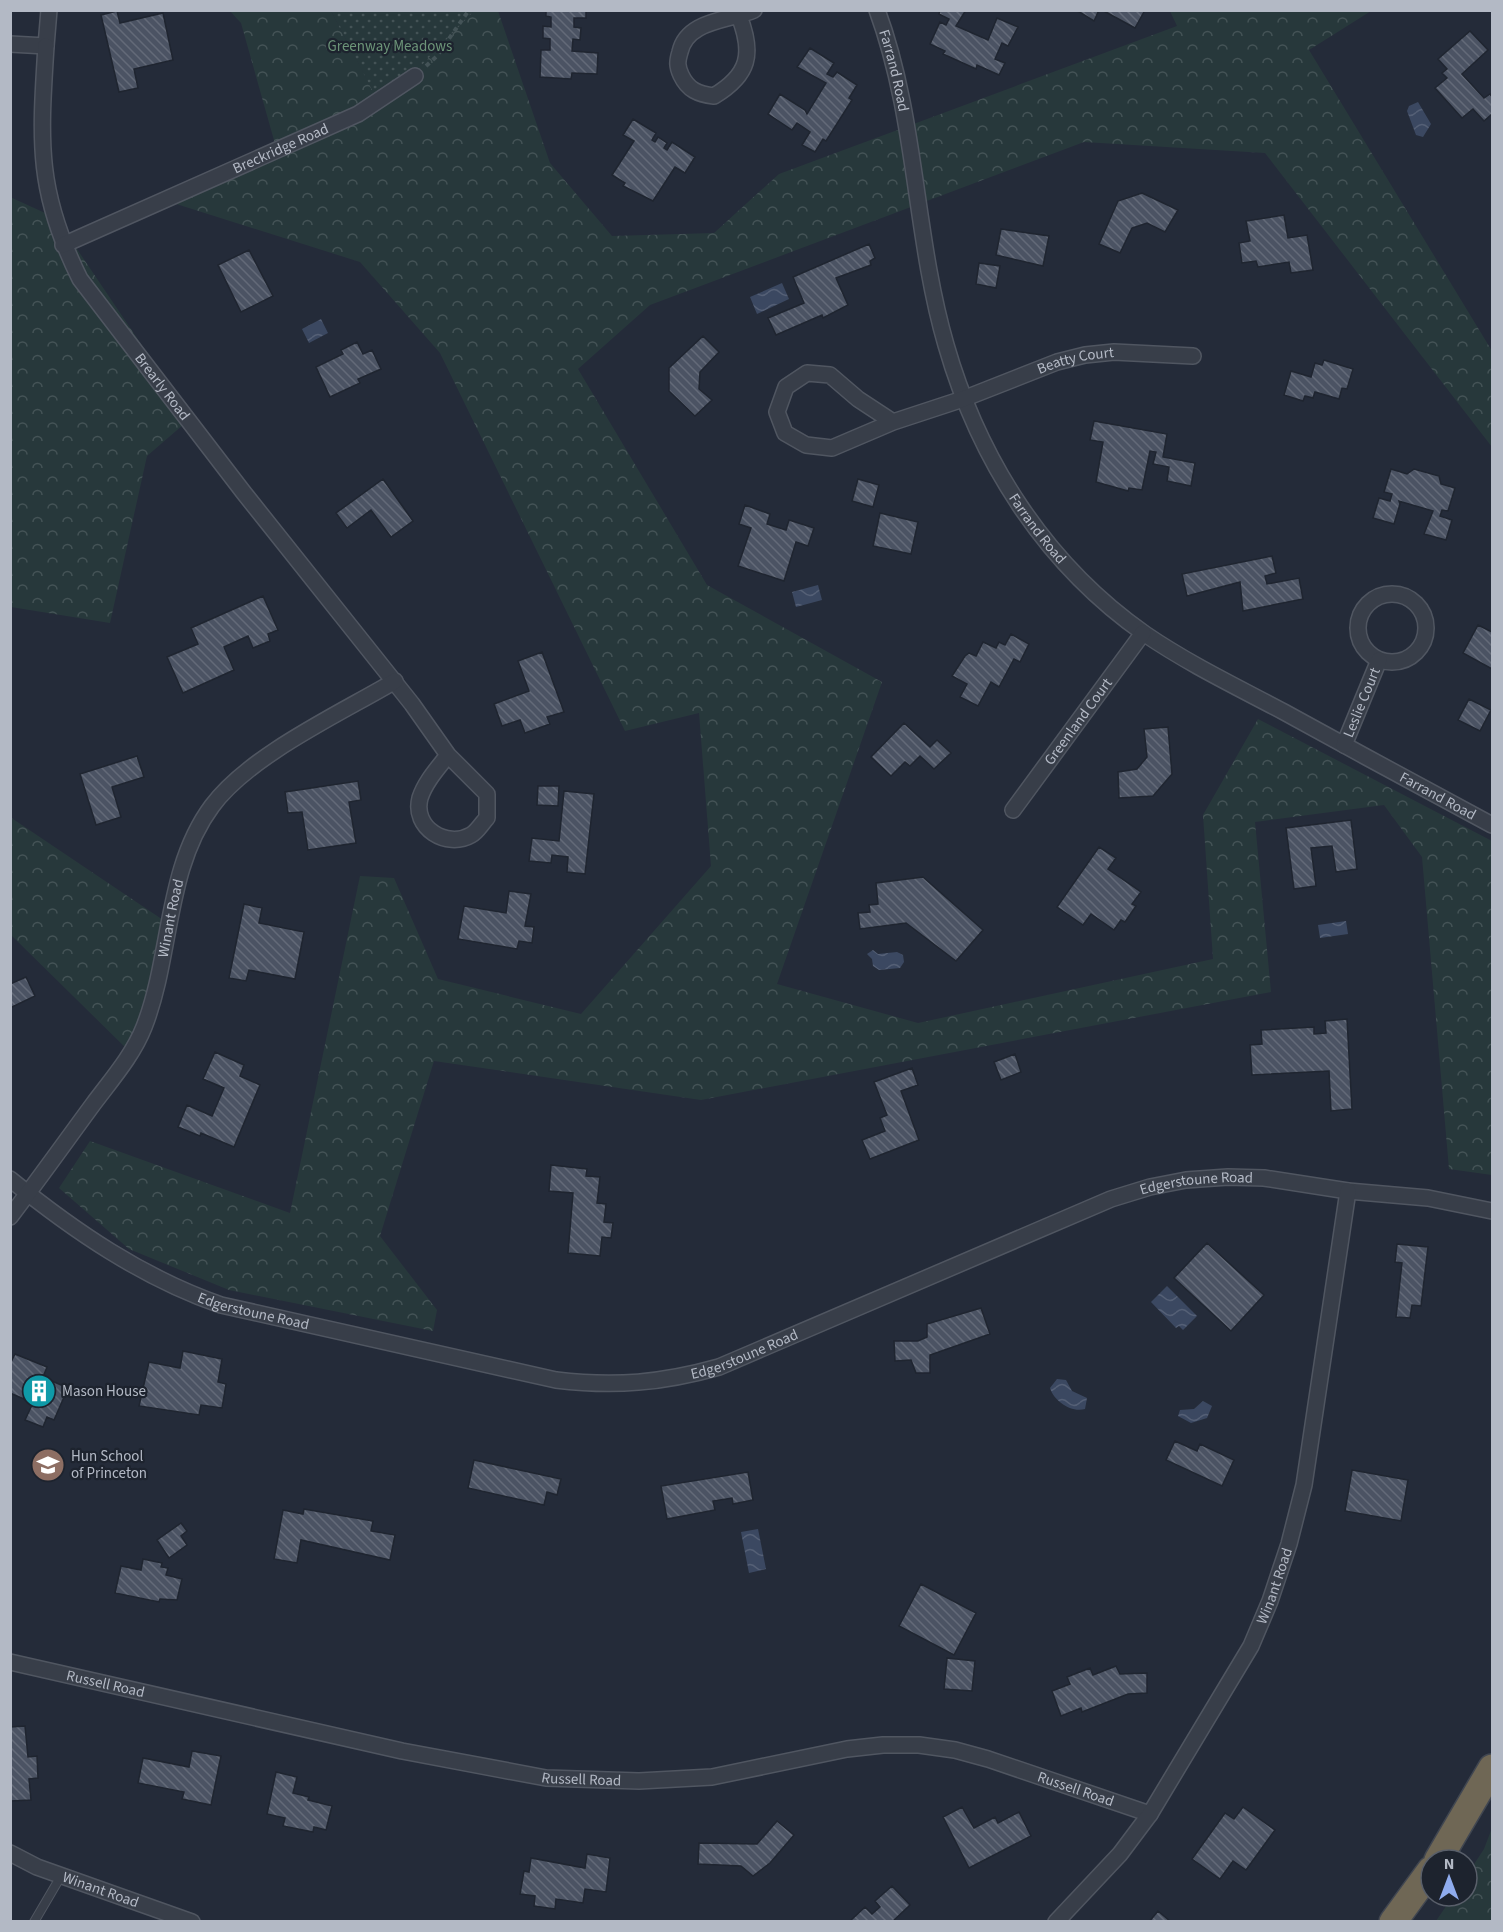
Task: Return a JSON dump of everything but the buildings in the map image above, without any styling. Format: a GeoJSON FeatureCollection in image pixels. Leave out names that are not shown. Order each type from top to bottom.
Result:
{"type":"FeatureCollection","features":[{"type":"Feature","properties":{"kind":"highway"},"geometry":{"type":"LineString","coordinates":[[1445,1848],[1492,1768]]}},
{"type":"Feature","properties":{"kind":"highway"},"geometry":{"type":"LineString","coordinates":[[1393,1922],[1419,1886]]}},
{"type":"Feature","properties":{"kind":"street","name":"Brearly Road"},"geometry":{"type":"LineString","coordinates":[[49,10],[41,130],[42,165],[49,205],[63,245],[86,288],[244,493],[395,681],[448,755]]}},
{"type":"Feature","properties":{"kind":"street"},"geometry":{"type":"LineString","coordinates":[[739,16],[745,32],[748,60],[742,72],[732,86],[714,96],[699,94],[686,85],[677,66],[681,44],[693,30],[754,10]]}},
{"type":"Feature","properties":{"kind":"street","name":"Farrand Road"},"geometry":{"type":"LineString","coordinates":[[877,10],[895,70],[907,125],[933,287],[945,344],[963,399],[991,460],[1013,498],[1044,540],[1105,602],[1143,633],[1175,654],[1492,825]]}},
{"type":"Feature","properties":{"kind":"street"},"geometry":{"type":"LineString","coordinates":[[10,44],[46,46]]}},
{"type":"Feature","properties":{"kind":"street","name":"Breckridge Road"},"geometry":{"type":"LineString","coordinates":[[63,245],[358,114],[415,76]]}},
{"type":"Feature","properties":{"kind":"street","name":"Beatty Court"},"geometry":{"type":"LineString","coordinates":[[893,422],[858,399],[830,375],[807,373],[786,387],[777,412],[784,433],[806,445],[832,448],[893,422],[963,399],[1057,362],[1085,355],[1124,352],[1193,356]]}},
{"type":"Feature","properties":{"kind":"street","name":"Leslie Court"},"geometry":{"type":"LineString","coordinates":[[1391,593],[1402,595],[1421,608],[1425,618],[1425,640],[1419,650],[1401,662],[1379,660],[1362,645],[1358,633],[1362,611],[1380,596],[1391,593]]}},
{"type":"Feature","properties":{"kind":"street","name":"Greenland Court"},"geometry":{"type":"LineString","coordinates":[[1013,810],[1143,633]]}},
{"type":"Feature","properties":{"kind":"street","name":"Leslie Court"},"geometry":{"type":"LineString","coordinates":[[1344,745],[1379,660]]}},
{"type":"Feature","properties":{"kind":"street","name":"Winant Road"},"geometry":{"type":"LineString","coordinates":[[10,1217],[126,1060],[143,1030],[155,998],[184,861],[211,807],[230,784],[252,766],[395,681]]}},
{"type":"Feature","properties":{"kind":"street"},"geometry":{"type":"LineString","coordinates":[[448,755],[487,794],[487,818],[472,835],[452,840],[436,837],[429,829],[422,820],[419,800],[430,779],[448,755]]}},
{"type":"Feature","properties":{"kind":"street","name":"Edgerstoune Road"},"geometry":{"type":"LineString","coordinates":[[10,1179],[144,1274],[182,1292],[211,1302],[556,1380],[596,1385],[641,1384],[681,1378],[719,1367],[1112,1199],[1150,1187],[1186,1180],[1228,1177],[1264,1178],[1348,1191],[1428,1198],[1492,1211]]}},
{"type":"Feature","properties":{"kind":"street","name":"Winant Road"},"geometry":{"type":"LineString","coordinates":[[1056,1922],[1120,1854],[1150,1814],[1251,1646],[1270,1601],[1289,1544],[1304,1485],[1348,1191]]}},
{"type":"Feature","properties":{"kind":"street","name":"Russell Road"},"geometry":{"type":"LineString","coordinates":[[10,1662],[402,1751],[546,1778],[639,1781],[712,1777],[848,1749],[883,1745],[919,1745],[955,1750],[988,1759],[1150,1814]]}},
{"type":"Feature","properties":{"kind":"street","name":"Winant Road"},"geometry":{"type":"LineString","coordinates":[[10,1853],[37,1867],[192,1922]]}},
{"type":"Feature","properties":{"kind":"lane"},"geometry":{"type":"LineString","coordinates":[[34,1922],[61,1875]]}},
{"type":"Feature","properties":{"kind":"path"},"geometry":{"type":"LineString","coordinates":[[415,76],[437,56],[470,10]]}},
{"type":"Feature","properties":{"kind":"green space"},"geometry":{"type":"Polygon","coordinates":[[[230,11],[331,11],[381,106],[474,11],[498,11],[550,163],[612,236],[714,233],[779,174],[1177,26],[1170,11],[1371,11],[1309,50],[1492,351],[1492,447],[1265,153],[1084,142],[650,305],[578,369],[707,585],[882,682],[777,984],[918,1023],[1213,959],[1203,815],[1258,719],[1492,841],[1492,1175],[1449,1169],[1422,857],[1384,805],[1255,822],[1271,992],[701,1100],[434,1061],[380,1236],[437,1310],[433,1331],[229,1290],[129,1249],[59,1188],[90,1141],[290,1213],[360,876],[394,878],[438,979],[581,1014],[711,866],[699,713],[625,731],[440,353],[360,262],[170,202],[279,158],[241,23],[230,11]]]}},
{"type":"Feature","properties":{"kind":"green space","name":"Greenway Meadows"},"geometry":{"type":"Polygon","coordinates":[[[331,11],[474,11],[381,107],[331,11]]]}},
{"type":"Feature","properties":{"kind":"green space"},"geometry":{"type":"Polygon","coordinates":[[[10,197],[56,218],[191,418],[147,456],[110,623],[11,607],[10,197]]]}},
{"type":"Feature","properties":{"kind":"green space"},"geometry":{"type":"Polygon","coordinates":[[[10,817],[175,928],[135,1057],[11,935],[10,817]]]}},
{"type":"Feature","properties":{"kind":"green space"},"geometry":{"type":"Polygon","coordinates":[[[1492,1828],[1492,1921],[1436,1921],[1445,1908],[1479,1908],[1479,1857],[1492,1828]]]}},
{"type":"Feature","properties":{"kind":"water"},"geometry":{"type":"Polygon","coordinates":[[[1418,102],[1431,124],[1423,137],[1416,135],[1407,111],[1409,106],[1418,102]]]}},
{"type":"Feature","properties":{"kind":"water"},"geometry":{"type":"Polygon","coordinates":[[[782,283],[789,299],[757,314],[750,297],[782,283]]]}},
{"type":"Feature","properties":{"kind":"water"},"geometry":{"type":"Polygon","coordinates":[[[321,319],[328,333],[309,343],[302,329],[321,319]]]}},
{"type":"Feature","properties":{"kind":"water"},"geometry":{"type":"Polygon","coordinates":[[[818,585],[822,600],[796,607],[792,592],[818,585]]]}},
{"type":"Feature","properties":{"kind":"water"},"geometry":{"type":"Polygon","coordinates":[[[1346,921],[1348,934],[1320,938],[1318,925],[1346,921]]]}},
{"type":"Feature","properties":{"kind":"water"},"geometry":{"type":"Polygon","coordinates":[[[873,950],[878,954],[897,952],[903,955],[904,962],[900,968],[879,970],[873,966],[872,959],[867,954],[873,950]]]}},
{"type":"Feature","properties":{"kind":"water"},"geometry":{"type":"Polygon","coordinates":[[[1167,1286],[1197,1316],[1183,1330],[1179,1326],[1176,1328],[1151,1302],[1167,1286]]]}},
{"type":"Feature","properties":{"kind":"water"},"geometry":{"type":"Polygon","coordinates":[[[1057,1379],[1066,1380],[1072,1391],[1087,1398],[1085,1409],[1069,1408],[1055,1397],[1050,1388],[1057,1379]]]}},
{"type":"Feature","properties":{"kind":"water"},"geometry":{"type":"Polygon","coordinates":[[[1203,1401],[1212,1406],[1207,1418],[1191,1423],[1178,1416],[1180,1410],[1194,1409],[1203,1401]]]}},
{"type":"Feature","properties":{"kind":"water"},"geometry":{"type":"Polygon","coordinates":[[[758,1529],[766,1569],[749,1573],[741,1532],[758,1529]]]}},
{"type":"Feature","properties":{"kind":"place","name":"Mason House"},"geometry":{"type":"Point","coordinates":[39,1391]}},
{"type":"Feature","properties":{"kind":"place","name":"Hun School of Princeton"},"geometry":{"type":"Point","coordinates":[48,1465]}}]}
